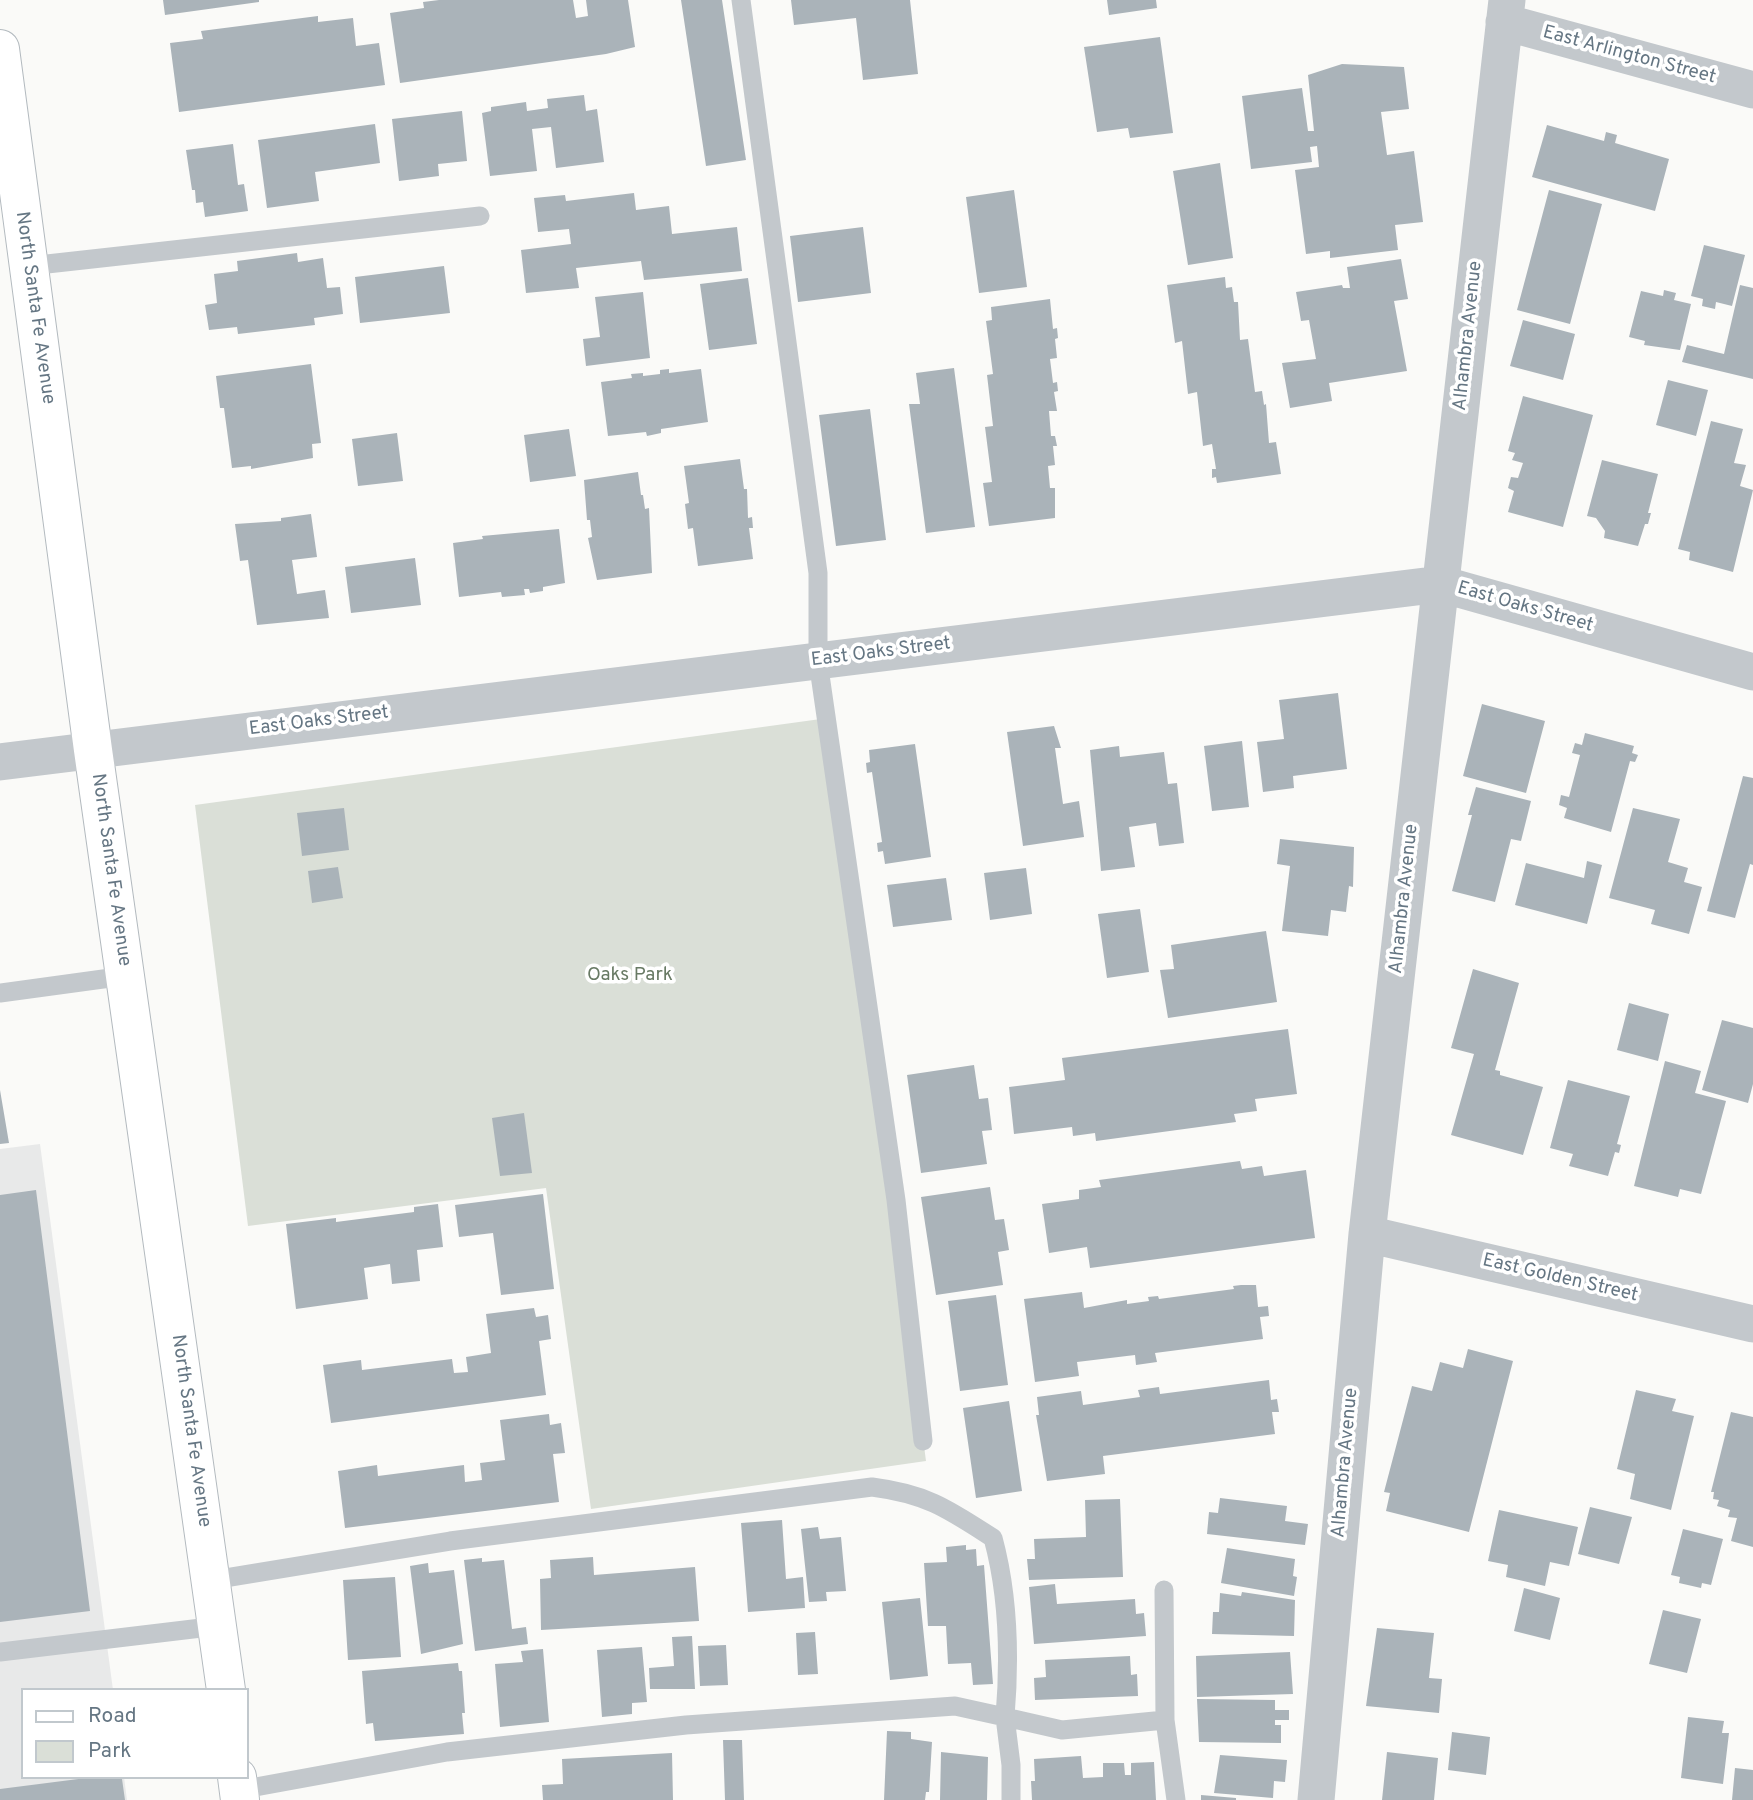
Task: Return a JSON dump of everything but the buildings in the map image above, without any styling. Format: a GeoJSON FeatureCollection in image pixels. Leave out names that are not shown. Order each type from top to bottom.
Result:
{"type":"FeatureCollection","features":[{"type":"Feature","properties":{"kind":"main road","name":"North Santa Fe Avenue"},"geometry":{"type":"LineString","coordinates":[[0,50],[93,750],[226,1688]]}},
{"type":"Feature","properties":{"kind":"street","name":"East Arlington Street"},"geometry":{"type":"LineString","coordinates":[[1505,11],[1753,90]]}},
{"type":"Feature","properties":{"kind":"street","name":"Alhambra Avenue"},"geometry":{"type":"LineString","coordinates":[[1316,1800],[1367,1234],[1505,11]]}},
{"type":"Feature","properties":{"kind":"street","name":"East Oaks Street"},"geometry":{"type":"LineString","coordinates":[[0,762],[1441,584],[1753,672]]}},
{"type":"Feature","properties":{"kind":"street","name":"East Golden Street"},"geometry":{"type":"LineString","coordinates":[[1367,1234],[1753,1324]]}},
{"type":"Feature","properties":{"kind":"lane"},"geometry":{"type":"LineString","coordinates":[[741,0],[818,573],[818,661],[896,1200],[923,1441]]}},
{"type":"Feature","properties":{"kind":"lane"},"geometry":{"type":"LineString","coordinates":[[29,266],[480,216]]}},
{"type":"Feature","properties":{"kind":"lane"},"geometry":{"type":"LineString","coordinates":[[0,993],[125,976]]}},
{"type":"Feature","properties":{"kind":"lane"},"geometry":{"type":"LineString","coordinates":[[212,1580],[450,1541],[872,1487],[909,1492],[948,1509],[993,1538],[1005,1582],[1009,1675],[1005,1717],[1011,1765],[1011,1800]]}},
{"type":"Feature","properties":{"kind":"lane"},"geometry":{"type":"LineString","coordinates":[[1164,1590],[1165,1720],[1176,1800]]}},
{"type":"Feature","properties":{"kind":"lane"},"geometry":{"type":"LineString","coordinates":[[0,1652],[218,1626]]}},
{"type":"Feature","properties":{"kind":"lane"},"geometry":{"type":"LineString","coordinates":[[239,1789],[447,1752],[686,1725],[956,1706],[1062,1730],[1165,1720]]}},
{"type":"Feature","properties":{"kind":"shaded area"},"geometry":{"type":"Polygon","coordinates":[[[40,1144],[113,1688],[21,1688],[21,1779],[124,1779],[127,1800],[0,1800],[0,1149],[40,1144]]]}},
{"type":"Feature","properties":{"kind":"green space","name":"Oaks Park"},"geometry":{"type":"Polygon","coordinates":[[[828,718],[926,1461],[591,1509],[546,1188],[248,1226],[195,805],[828,718]]]}}]}
